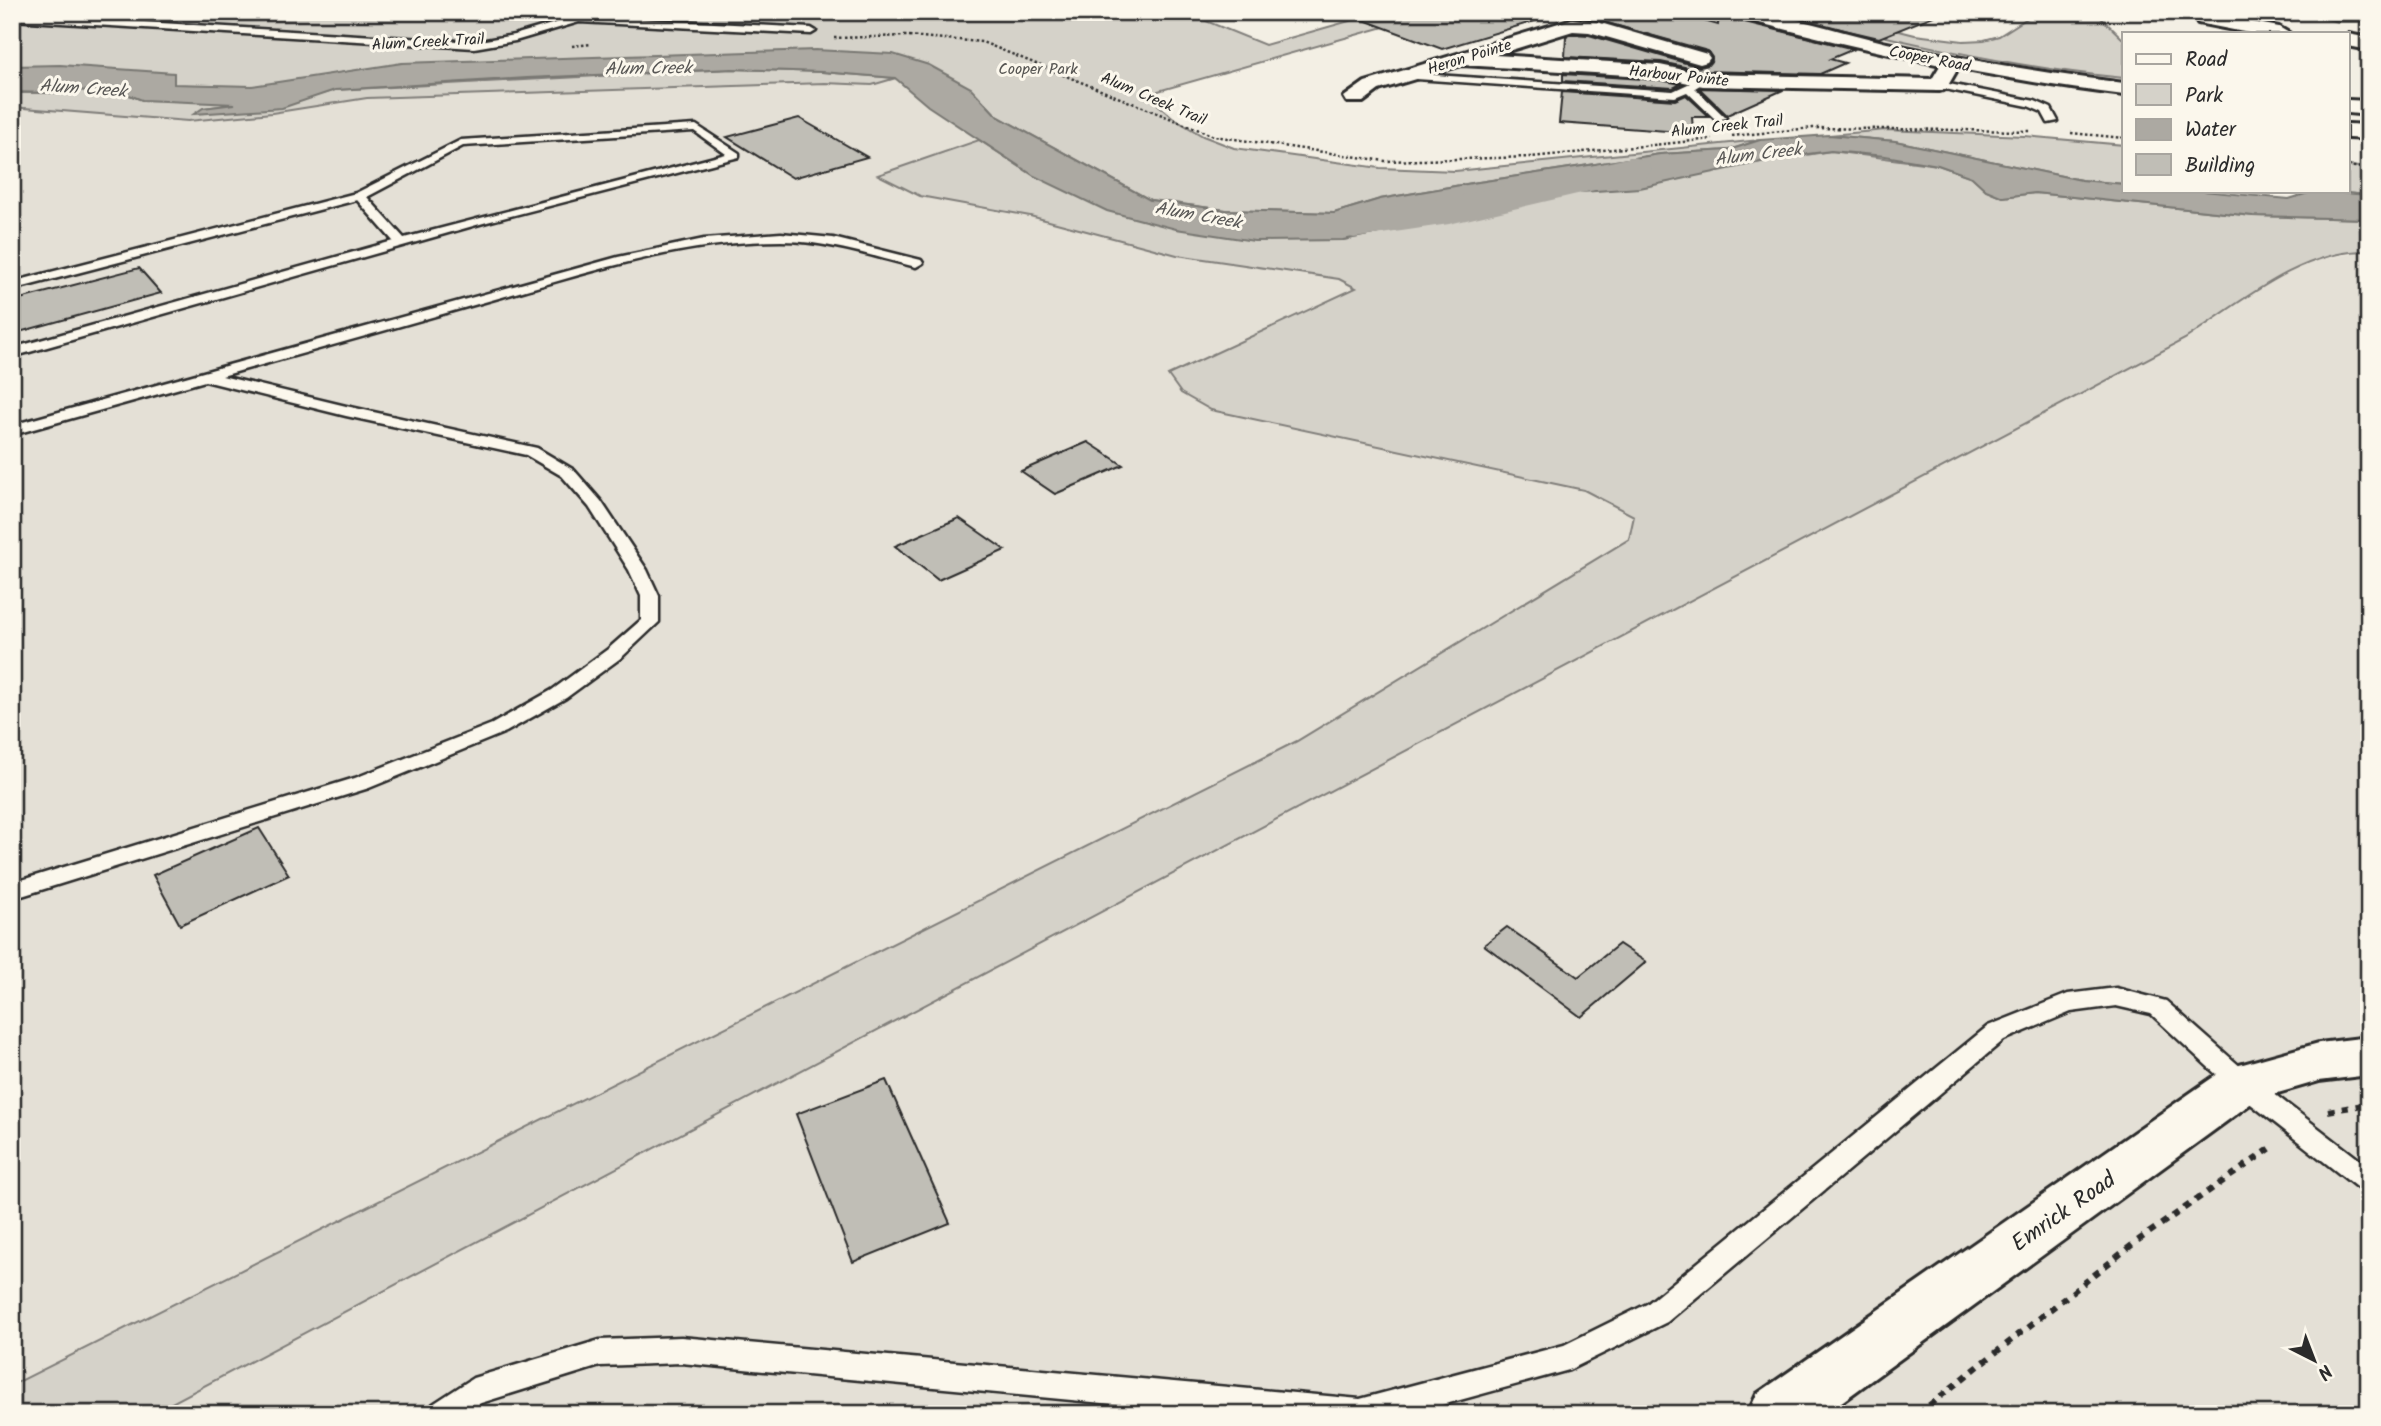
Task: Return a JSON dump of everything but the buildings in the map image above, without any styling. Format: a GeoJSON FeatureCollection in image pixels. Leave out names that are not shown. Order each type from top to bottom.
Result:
{"type":"FeatureCollection","features":[{"type":"Feature","properties":{"kind":"street","name":"Cooper Road"},"geometry":{"type":"LineString","coordinates":[[1740,12],[1951,63],[2122,89]]}},
{"type":"Feature","properties":{"kind":"street"},"geometry":{"type":"LineString","coordinates":[[1568,19],[1781,82]]}},
{"type":"Feature","properties":{"kind":"street","name":"Heron Pointe"},"geometry":{"type":"LineString","coordinates":[[1355,97],[1372,86],[1461,59],[1568,19]]}},
{"type":"Feature","properties":{"kind":"street"},"geometry":{"type":"LineString","coordinates":[[2208,22],[2272,32]]}},
{"type":"Feature","properties":{"kind":"street"},"geometry":{"type":"LineString","coordinates":[[2350,40],[2369,44]]}},
{"type":"Feature","properties":{"kind":"street","name":"Harbour Pointe"},"geometry":{"type":"LineString","coordinates":[[1461,59],[1660,71],[1696,84],[1781,82],[1938,85]]}},
{"type":"Feature","properties":{"kind":"street"},"geometry":{"type":"LineString","coordinates":[[1938,85],[1951,63]]}},
{"type":"Feature","properties":{"kind":"street"},"geometry":{"type":"LineString","coordinates":[[2350,107],[2369,108]]}},
{"type":"Feature","properties":{"kind":"street"},"geometry":{"type":"LineString","coordinates":[[2350,131],[2369,132]]}},
{"type":"Feature","properties":{"kind":"street","name":"Emrick Road"},"geometry":{"type":"LineString","coordinates":[[1777,1414],[2242,1083],[2319,1062],[2369,1056]]}},
{"type":"Feature","properties":{"kind":"lane"},"geometry":{"type":"LineString","coordinates":[[12,17],[474,45],[515,38],[579,19],[811,31]]}},
{"type":"Feature","properties":{"kind":"lane"},"geometry":{"type":"LineString","coordinates":[[1406,76],[1675,94],[1696,84],[1720,118]]}},
{"type":"Feature","properties":{"kind":"lane","name":"Harbour Pointe"},"geometry":{"type":"LineString","coordinates":[[1938,85],[2031,103],[2047,110],[2052,121]]}},
{"type":"Feature","properties":{"kind":"lane"},"geometry":{"type":"LineString","coordinates":[[12,286],[360,196],[461,143],[695,128],[735,155],[401,242],[12,354]]}},
{"type":"Feature","properties":{"kind":"lane"},"geometry":{"type":"LineString","coordinates":[[360,196],[401,242]]}},
{"type":"Feature","properties":{"kind":"lane"},"geometry":{"type":"LineString","coordinates":[[12,430],[493,296],[692,246],[771,237],[825,239],[916,263]]}},
{"type":"Feature","properties":{"kind":"lane"},"geometry":{"type":"LineString","coordinates":[[12,891],[362,783],[499,729],[559,694],[615,653],[650,622],[650,596],[638,570],[595,504],[568,473],[531,451],[359,414],[204,376]]}},
{"type":"Feature","properties":{"kind":"lane"},"geometry":{"type":"LineString","coordinates":[[443,1414],[473,1392],[600,1353],[681,1350],[1360,1413],[1569,1357],[1657,1313],[1996,1033],[2068,1003],[2116,997],[2158,1007],[2242,1083],[2369,1182]]}},
{"type":"Feature","properties":{"kind":"path","name":"Alum Creek Trail"},"geometry":{"type":"LineString","coordinates":[[831,38],[944,36],[982,42],[1214,136],[1385,161],[1532,157],[1719,138]]}},
{"type":"Feature","properties":{"kind":"path"},"geometry":{"type":"LineString","coordinates":[[564,47],[596,43]]}},
{"type":"Feature","properties":{"kind":"path","name":"Alum Creek Trail"},"geometry":{"type":"LineString","coordinates":[[1732,137],[1812,128],[2040,132]]}},
{"type":"Feature","properties":{"kind":"path"},"geometry":{"type":"LineString","coordinates":[[2067,133],[2122,138]]}},
{"type":"Feature","properties":{"kind":"path"},"geometry":{"type":"LineString","coordinates":[[2350,166],[2369,169]]}},
{"type":"Feature","properties":{"kind":"path"},"geometry":{"type":"LineString","coordinates":[[1918,1414],[2095,1271],[2207,1188],[2329,1110],[2369,1104]]}},
{"type":"Feature","properties":{"kind":"shaded area"},"geometry":{"type":"Polygon","coordinates":[[[896,78],[928,106],[979,140],[879,175],[920,196],[1030,216],[1177,255],[1339,279],[1357,288],[1169,375],[1181,393],[1211,410],[1584,490],[1634,516],[1629,539],[1297,741],[12,1385],[12,107],[188,121],[272,113],[367,98],[825,83],[872,85],[896,78]]]}},
{"type":"Feature","properties":{"kind":"shaded area"},"geometry":{"type":"Polygon","coordinates":[[[2369,251],[2369,1414],[151,1414],[2185,339],[2276,279],[2309,262],[2369,251]]]}},
{"type":"Feature","properties":{"kind":"green space","name":"Cooper Park"},"geometry":{"type":"Polygon","coordinates":[[[12,12],[1184,12],[1265,45],[1381,12],[1437,12],[1158,91],[1155,102],[1176,120],[1203,136],[1234,148],[1380,168],[1455,171],[1760,140],[1729,150],[1660,154],[1472,183],[1380,199],[1334,213],[1226,210],[1150,200],[997,116],[988,106],[880,60],[345,88],[12,85],[12,12]]]}},
{"type":"Feature","properties":{"kind":"green space"},"geometry":{"type":"Polygon","coordinates":[[[1783,12],[1824,12],[1915,35],[1963,41],[1999,36],[2037,12],[2095,12],[2122,38],[2122,78],[1995,60],[1783,12]]]}},
{"type":"Feature","properties":{"kind":"green space"},"geometry":{"type":"Polygon","coordinates":[[[732,69],[896,78],[872,85],[825,83],[367,98],[272,113],[188,121],[12,107],[12,93],[77,90],[127,94],[142,100],[232,101],[237,104],[203,108],[312,97],[335,90],[732,69]]]}},
{"type":"Feature","properties":{"kind":"green space"},"geometry":{"type":"Polygon","coordinates":[[[1886,130],[2024,136],[2122,145],[2122,184],[2081,180],[1895,141],[1829,135],[1886,130]]]}},
{"type":"Feature","properties":{"kind":"green space"},"geometry":{"type":"Polygon","coordinates":[[[979,140],[1035,176],[1343,240],[1404,228],[1518,185],[1566,193],[1831,151],[1938,165],[1972,177],[1986,190],[2003,197],[2035,193],[2253,216],[2369,219],[2369,251],[2319,259],[2272,281],[2185,339],[151,1414],[12,1414],[12,1385],[1297,741],[1629,539],[1634,516],[1584,490],[1211,410],[1181,393],[1168,375],[1356,288],[1339,279],[1177,255],[1030,216],[920,196],[878,175],[979,140]]]}},
{"type":"Feature","properties":{"kind":"green space"},"geometry":{"type":"Polygon","coordinates":[[[2350,166],[2369,168],[2369,195],[2333,192],[2350,192],[2350,166]]]}},
{"type":"Feature","properties":{"kind":"water"},"geometry":{"type":"Polygon","coordinates":[[[2296,12],[2369,12],[2369,22],[2339,22],[2296,12]]]}},
{"type":"Feature","properties":{"kind":"water"},"geometry":{"type":"Polygon","coordinates":[[[815,50],[893,54],[929,65],[971,88],[997,116],[1150,200],[1226,210],[1334,213],[1380,199],[1472,183],[1660,154],[1729,150],[1760,140],[1829,135],[1895,141],[2081,180],[2122,184],[2122,192],[2214,192],[2289,199],[2312,192],[2369,195],[2369,219],[2253,216],[2035,193],[2003,197],[1986,190],[1972,177],[1938,165],[1831,151],[1784,157],[1640,188],[1566,193],[1518,185],[1404,228],[1343,240],[1254,241],[1176,229],[1107,211],[1034,176],[928,106],[895,78],[732,69],[527,78],[335,90],[282,108],[194,114],[203,108],[235,104],[142,100],[127,94],[77,90],[54,93],[12,92],[12,66],[60,65],[174,73],[174,84],[252,86],[402,63],[815,50]]]}},
{"type":"Feature","properties":{"kind":"waterway","name":"Alum Creek"},"geometry":{"type":"LineString","coordinates":[[1354,225],[1449,211],[1632,169]]}}]}
